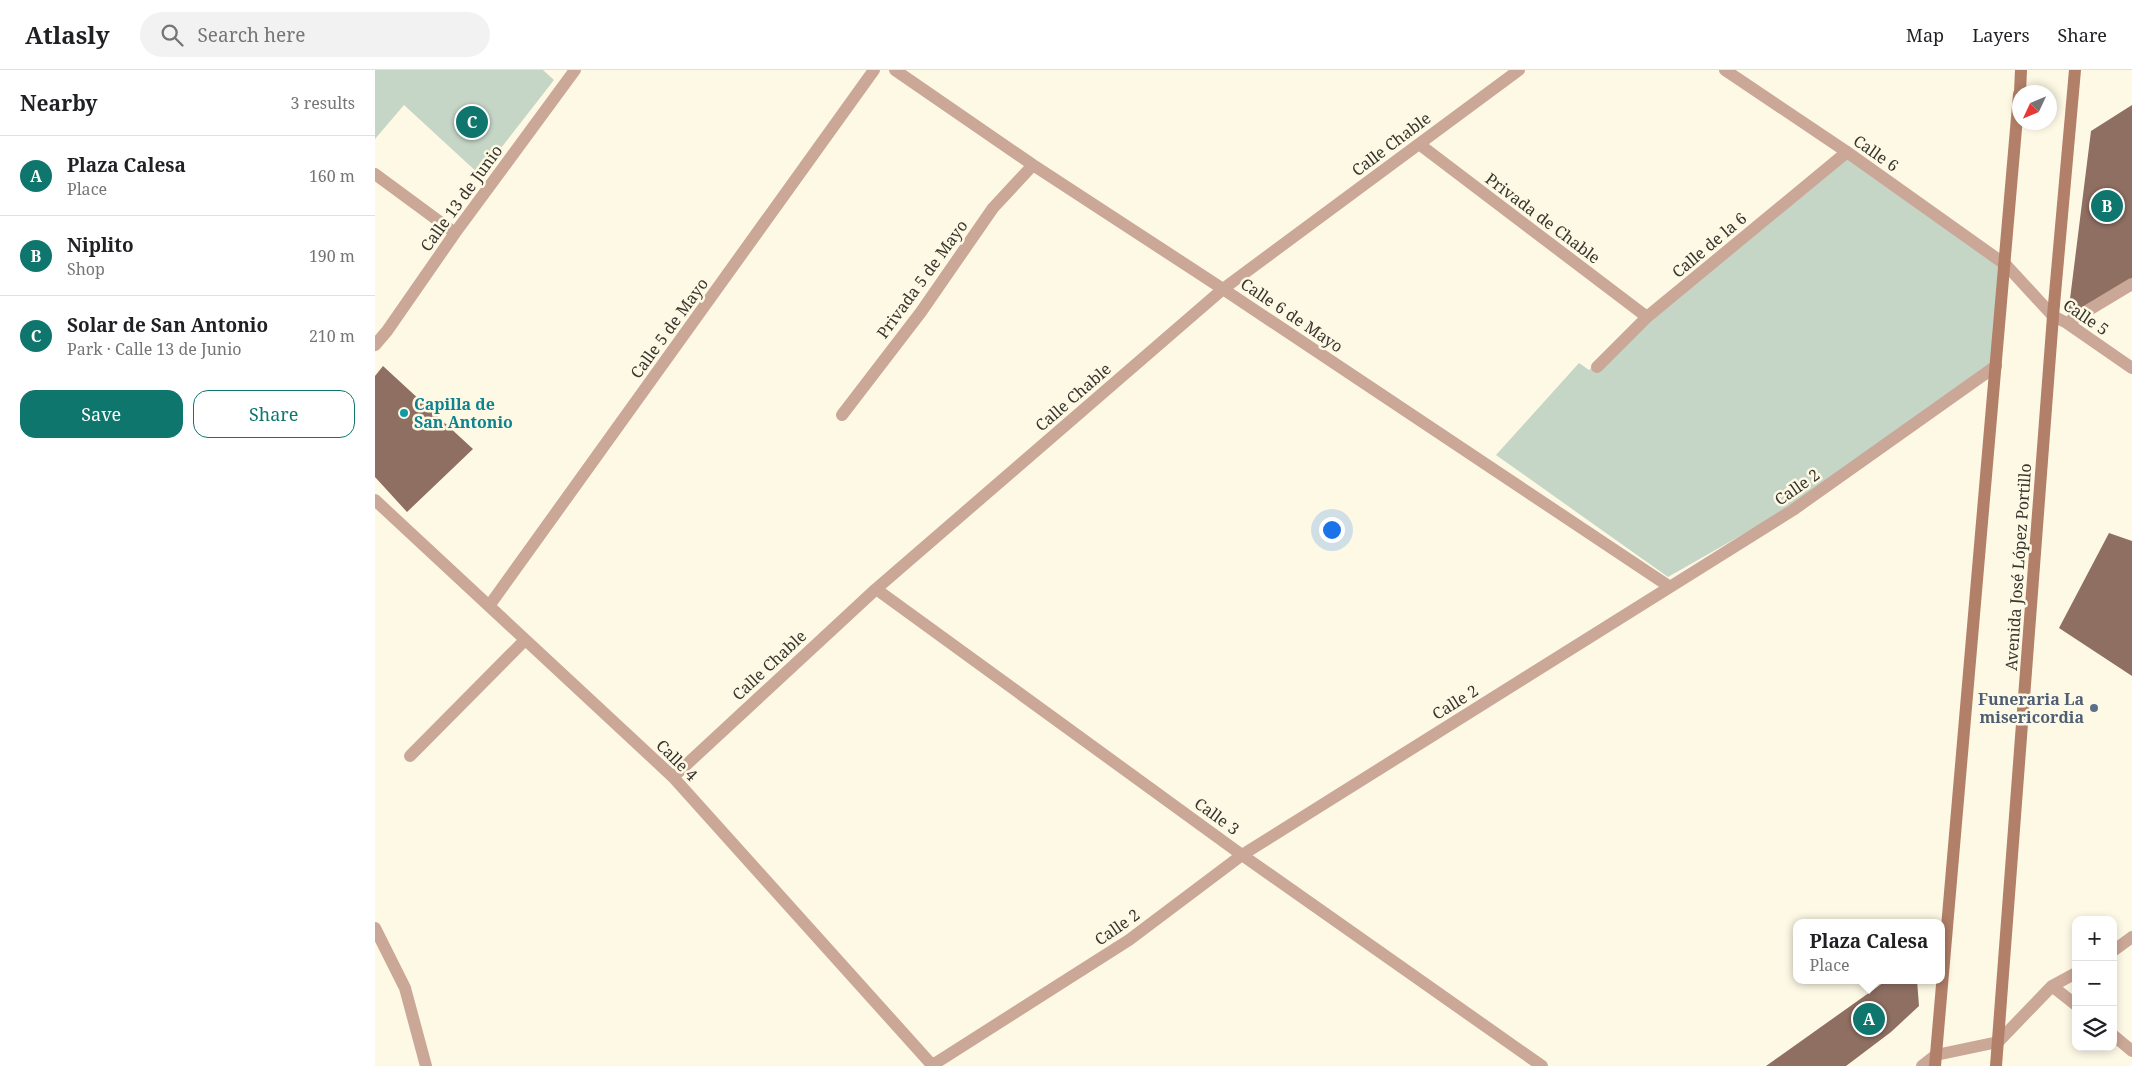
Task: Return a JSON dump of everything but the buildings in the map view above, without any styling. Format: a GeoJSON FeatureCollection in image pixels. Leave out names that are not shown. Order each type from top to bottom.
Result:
{"type":"FeatureCollection","features":[{"type":"Feature","properties":{"kind":"main road"},"geometry":{"type":"LineString","coordinates":[[2020,85],[2021,70]]}},
{"type":"Feature","properties":{"kind":"main road","name":"Avenida José López Portillo"},"geometry":{"type":"LineString","coordinates":[[1996,1066],[2053,316],[2075,70]]}},
{"type":"Feature","properties":{"kind":"main road"},"geometry":{"type":"LineString","coordinates":[[1945,957],[2017,130]]}},
{"type":"Feature","properties":{"kind":"main road"},"geometry":{"type":"LineString","coordinates":[[1936,1061],[1943,984]]}},
{"type":"Feature","properties":{"kind":"street","name":"Calle 13 de Junio"},"geometry":{"type":"LineString","coordinates":[[375,345],[575,70]]}},
{"type":"Feature","properties":{"kind":"street","name":"Calle 5 de Mayo"},"geometry":{"type":"LineString","coordinates":[[489,606],[874,70]]}},
{"type":"Feature","properties":{"kind":"street","name":"Calle 6 de Mayo"},"geometry":{"type":"LineString","coordinates":[[895,70],[1033,165],[1223,288],[1670,587]]}},
{"type":"Feature","properties":{"kind":"street","name":"Calle Chable"},"geometry":{"type":"LineString","coordinates":[[673,777],[876,589],[1223,288],[1519,70]]}},
{"type":"Feature","properties":{"kind":"street","name":"Calle 6"},"geometry":{"type":"LineString","coordinates":[[1725,70],[1847,152],[2006,265]]}},
{"type":"Feature","properties":{"kind":"street","name":"Privada de Chable"},"geometry":{"type":"LineString","coordinates":[[1419,144],[1647,317]]}},
{"type":"Feature","properties":{"kind":"street","name":"Calle de la 6"},"geometry":{"type":"LineString","coordinates":[[1597,367],[1647,317],[1847,152]]}},
{"type":"Feature","properties":{"kind":"street","name":"Privada 5 de Mayo"},"geometry":{"type":"LineString","coordinates":[[842,414],[921,312],[993,208],[1033,165]]}},
{"type":"Feature","properties":{"kind":"street"},"geometry":{"type":"LineString","coordinates":[[375,174],[455,233]]}},
{"type":"Feature","properties":{"kind":"street","name":"Calle 5"},"geometry":{"type":"LineString","coordinates":[[2006,265],[2053,316],[2067,323],[2132,368]]}},
{"type":"Feature","properties":{"kind":"street"},"geometry":{"type":"LineString","coordinates":[[2067,323],[2132,284]]}},
{"type":"Feature","properties":{"kind":"street","name":"Calle 2"},"geometry":{"type":"LineString","coordinates":[[932,1066],[1129,940],[1242,854],[1793,510],[1996,366]]}},
{"type":"Feature","properties":{"kind":"street","name":"Calle 4"},"geometry":{"type":"LineString","coordinates":[[375,500],[673,777],[932,1066]]}},
{"type":"Feature","properties":{"kind":"street","name":"Calle 3"},"geometry":{"type":"LineString","coordinates":[[876,589],[1242,854],[1542,1066]]}},
{"type":"Feature","properties":{"kind":"street"},"geometry":{"type":"LineString","coordinates":[[410,756],[525,640]]}},
{"type":"Feature","properties":{"kind":"street"},"geometry":{"type":"LineString","coordinates":[[375,928],[405,988],[426,1066]]}},
{"type":"Feature","properties":{"kind":"street"},"geometry":{"type":"LineString","coordinates":[[2117,948],[2132,937]]}},
{"type":"Feature","properties":{"kind":"street"},"geometry":{"type":"LineString","coordinates":[[1923,1066],[1998,1042],[2052,986],[2072,975]]}},
{"type":"Feature","properties":{"kind":"street"},"geometry":{"type":"LineString","coordinates":[[2052,986],[2072,1002]]}},
{"type":"Feature","properties":{"kind":"street"},"geometry":{"type":"LineString","coordinates":[[2117,1038],[2131,1047]]}},
{"type":"Feature","properties":{"kind":"green space"},"geometry":{"type":"Polygon","coordinates":[[[375,70],[543,70],[554,80],[480,175],[404,105],[375,139],[375,70]]]}},
{"type":"Feature","properties":{"kind":"green space"},"geometry":{"type":"Polygon","coordinates":[[[1845,155],[2004,265],[1995,366],[1791,507],[1668,577],[1496,455],[1579,363],[1589,370],[1845,155]]]}},
{"type":"Feature","properties":{"kind":"place","name":"Solar de San Antonio"},"geometry":{"type":"Point","coordinates":[472,122]}},
{"type":"Feature","properties":{"kind":"place","name":"Niplito"},"geometry":{"type":"Point","coordinates":[2107,206]}},
{"type":"Feature","properties":{"kind":"place","name":"Capilla de San Antonio"},"geometry":{"type":"Point","coordinates":[404,413]}},
{"type":"Feature","properties":{"kind":"place","name":"Funeraria La misericordia"},"geometry":{"type":"Point","coordinates":[2094,708]}},
{"type":"Feature","properties":{"kind":"place","name":"Plaza Calesa"},"geometry":{"type":"Point","coordinates":[1869,1019]}}]}
